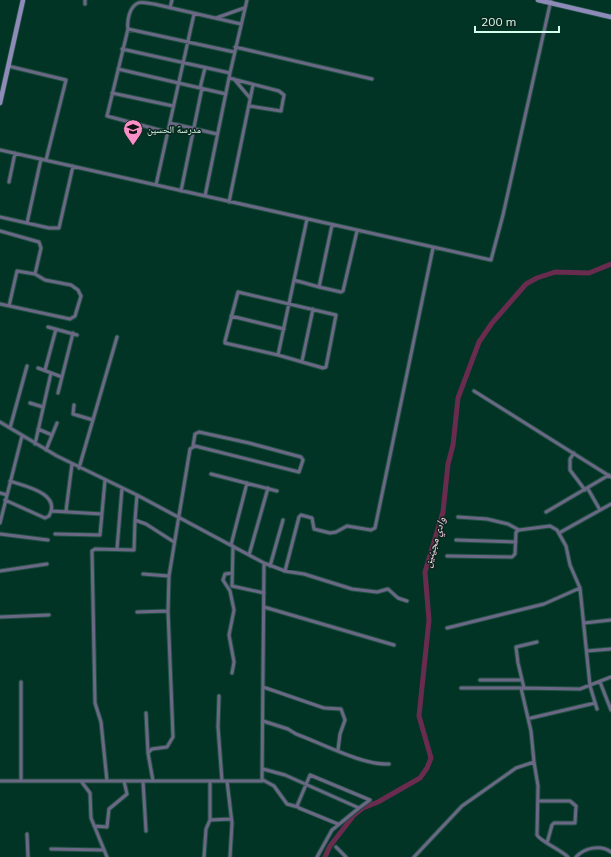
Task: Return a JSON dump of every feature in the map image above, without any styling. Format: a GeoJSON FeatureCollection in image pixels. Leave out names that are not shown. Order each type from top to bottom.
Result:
{"type":"FeatureCollection","features":[{"type":"Feature","properties":{"kind":"main road"},"geometry":{"type":"LineString","coordinates":[[0,103],[2,84],[8,66],[23,0]]}},
{"type":"Feature","properties":{"kind":"main road"},"geometry":{"type":"LineString","coordinates":[[538,0],[611,17]]}},
{"type":"Feature","properties":{"kind":"street"},"geometry":{"type":"LineString","coordinates":[[85,4],[86,0]]}},
{"type":"Feature","properties":{"kind":"street"},"geometry":{"type":"LineString","coordinates":[[170,8],[172,0]]}},
{"type":"Feature","properties":{"kind":"street"},"geometry":{"type":"LineString","coordinates":[[205,196],[228,78],[247,0]]}},
{"type":"Feature","properties":{"kind":"street"},"geometry":{"type":"LineString","coordinates":[[0,150],[490,260],[503,215],[550,2]]}},
{"type":"Feature","properties":{"kind":"street"},"geometry":{"type":"LineString","coordinates":[[167,132],[108,117],[107,114],[112,92],[128,29],[128,17],[138,3],[170,8],[241,24]]}},
{"type":"Feature","properties":{"kind":"street"},"geometry":{"type":"LineString","coordinates":[[216,18],[244,8]]}},
{"type":"Feature","properties":{"kind":"street"},"geometry":{"type":"LineString","coordinates":[[156,185],[194,14]]}},
{"type":"Feature","properties":{"kind":"street"},"geometry":{"type":"LineString","coordinates":[[128,29],[234,52]]}},
{"type":"Feature","properties":{"kind":"street"},"geometry":{"type":"LineString","coordinates":[[235,48],[372,79]]}},
{"type":"Feature","properties":{"kind":"street"},"geometry":{"type":"LineString","coordinates":[[122,49],[230,73]]}},
{"type":"Feature","properties":{"kind":"street"},"geometry":{"type":"LineString","coordinates":[[8,66],[66,80],[46,160]]}},
{"type":"Feature","properties":{"kind":"street"},"geometry":{"type":"LineString","coordinates":[[181,191],[204,68]]}},
{"type":"Feature","properties":{"kind":"street"},"geometry":{"type":"LineString","coordinates":[[118,69],[226,94]]}},
{"type":"Feature","properties":{"kind":"street"},"geometry":{"type":"LineString","coordinates":[[228,78],[282,92],[284,96],[282,110],[279,111],[249,106]]}},
{"type":"Feature","properties":{"kind":"street"},"geometry":{"type":"LineString","coordinates":[[234,80],[250,99]]}},
{"type":"Feature","properties":{"kind":"street"},"geometry":{"type":"LineString","coordinates":[[229,202],[253,84]]}},
{"type":"Feature","properties":{"kind":"street"},"geometry":{"type":"LineString","coordinates":[[112,92],[173,106]]}},
{"type":"Feature","properties":{"kind":"street"},"geometry":{"type":"LineString","coordinates":[[170,123],[217,134]]}},
{"type":"Feature","properties":{"kind":"street"},"geometry":{"type":"LineString","coordinates":[[9,182],[15,153]]}},
{"type":"Feature","properties":{"kind":"street"},"geometry":{"type":"LineString","coordinates":[[27,223],[41,159]]}},
{"type":"Feature","properties":{"kind":"street"},"geometry":{"type":"LineString","coordinates":[[0,216],[53,228],[60,227],[73,166]]}},
{"type":"Feature","properties":{"kind":"street"},"geometry":{"type":"LineString","coordinates":[[278,355],[308,219]]}},
{"type":"Feature","properties":{"kind":"street"},"geometry":{"type":"LineString","coordinates":[[319,287],[332,225]]}},
{"type":"Feature","properties":{"kind":"street"},"geometry":{"type":"LineString","coordinates":[[294,280],[341,292],[343,291],[357,230]]}},
{"type":"Feature","properties":{"kind":"street"},"geometry":{"type":"LineString","coordinates":[[0,231],[39,242],[41,248],[36,274]]}},
{"type":"Feature","properties":{"kind":"street"},"geometry":{"type":"LineString","coordinates":[[284,572],[300,516],[306,515],[312,518],[314,529],[323,532],[336,532],[347,526],[371,530],[375,528],[433,248]]}},
{"type":"Feature","properties":{"kind":"street"},"geometry":{"type":"LineString","coordinates":[[0,304],[70,320],[75,316],[81,298],[78,290],[72,285],[45,280],[36,274],[20,271],[15,272],[9,306]]}},
{"type":"Feature","properties":{"kind":"street"},"geometry":{"type":"LineString","coordinates":[[238,292],[289,303],[337,316],[327,365],[324,368],[302,361],[226,343],[231,316],[238,292]]}},
{"type":"Feature","properties":{"kind":"street"},"geometry":{"type":"LineString","coordinates":[[302,361],[313,309]]}},
{"type":"Feature","properties":{"kind":"street"},"geometry":{"type":"LineString","coordinates":[[231,316],[284,329]]}},
{"type":"Feature","properties":{"kind":"street"},"geometry":{"type":"LineString","coordinates":[[48,327],[75,334],[58,393]]}},
{"type":"Feature","properties":{"kind":"street"},"geometry":{"type":"LineString","coordinates":[[45,370],[56,329]]}},
{"type":"Feature","properties":{"kind":"street"},"geometry":{"type":"LineString","coordinates":[[79,468],[117,337]]}},
{"type":"Feature","properties":{"kind":"street"},"geometry":{"type":"LineString","coordinates":[[10,428],[27,366]]}},
{"type":"Feature","properties":{"kind":"street"},"geometry":{"type":"LineString","coordinates":[[38,368],[62,376]]}},
{"type":"Feature","properties":{"kind":"street"},"geometry":{"type":"LineString","coordinates":[[35,444],[51,373]]}},
{"type":"Feature","properties":{"kind":"street"},"geometry":{"type":"LineString","coordinates":[[474,391],[610,476],[546,512]]}},
{"type":"Feature","properties":{"kind":"street"},"geometry":{"type":"LineString","coordinates":[[30,403],[43,407]]}},
{"type":"Feature","properties":{"kind":"street"},"geometry":{"type":"LineString","coordinates":[[74,405],[73,414],[93,420]]}},
{"type":"Feature","properties":{"kind":"street"},"geometry":{"type":"LineString","coordinates":[[0,422],[35,444],[79,468],[179,516],[270,566],[284,572],[304,574],[352,589],[377,592],[388,589],[398,598],[407,601]]}},
{"type":"Feature","properties":{"kind":"street"},"geometry":{"type":"LineString","coordinates":[[46,450],[57,423]]}},
{"type":"Feature","properties":{"kind":"street"},"geometry":{"type":"LineString","coordinates":[[38,429],[52,435]]}},
{"type":"Feature","properties":{"kind":"street"},"geometry":{"type":"LineString","coordinates":[[148,755],[151,750],[168,746],[173,737],[168,611],[169,576],[190,449],[193,446],[195,434],[199,432],[249,443],[301,457],[303,460],[299,472],[193,446]]}},
{"type":"Feature","properties":{"kind":"street"},"geometry":{"type":"LineString","coordinates":[[0,523],[22,436]]}},
{"type":"Feature","properties":{"kind":"street"},"geometry":{"type":"LineString","coordinates":[[574,453],[570,459],[570,470],[587,489],[600,510]]}},
{"type":"Feature","properties":{"kind":"street"},"geometry":{"type":"LineString","coordinates":[[66,511],[72,464]]}},
{"type":"Feature","properties":{"kind":"street"},"geometry":{"type":"LineString","coordinates":[[211,474],[277,491]]}},
{"type":"Feature","properties":{"kind":"street"},"geometry":{"type":"LineString","coordinates":[[55,534],[99,536],[105,480]]}},
{"type":"Feature","properties":{"kind":"street"},"geometry":{"type":"LineString","coordinates":[[5,500],[45,518],[50,516],[52,511],[51,503],[46,496],[34,489],[10,481]]}},
{"type":"Feature","properties":{"kind":"street"},"geometry":{"type":"LineString","coordinates":[[246,483],[232,545],[232,586],[264,593]]}},
{"type":"Feature","properties":{"kind":"street"},"geometry":{"type":"LineString","coordinates":[[117,549],[122,488]]}},
{"type":"Feature","properties":{"kind":"street"},"geometry":{"type":"LineString","coordinates":[[249,555],[268,488]]}},
{"type":"Feature","properties":{"kind":"street"},"geometry":{"type":"LineString","coordinates":[[0,493],[7,495]]}},
{"type":"Feature","properties":{"kind":"street"},"geometry":{"type":"LineString","coordinates":[[107,780],[100,722],[95,706],[92,551],[95,549],[134,550],[137,495]]}},
{"type":"Feature","properties":{"kind":"street"},"geometry":{"type":"LineString","coordinates":[[559,533],[611,504]]}},
{"type":"Feature","properties":{"kind":"street"},"geometry":{"type":"LineString","coordinates":[[52,511],[102,514]]}},
{"type":"Feature","properties":{"kind":"street"},"geometry":{"type":"LineString","coordinates":[[458,517],[487,519],[508,524],[519,530],[550,526],[554,527],[559,533],[566,546],[570,565],[580,588],[590,686],[597,709]]}},
{"type":"Feature","properties":{"kind":"street"},"geometry":{"type":"LineString","coordinates":[[135,520],[146,524],[174,542]]}},
{"type":"Feature","properties":{"kind":"street"},"geometry":{"type":"LineString","coordinates":[[270,566],[283,520]]}},
{"type":"Feature","properties":{"kind":"street"},"geometry":{"type":"LineString","coordinates":[[446,556],[512,557],[515,554],[516,532],[519,530]]}},
{"type":"Feature","properties":{"kind":"street"},"geometry":{"type":"LineString","coordinates":[[0,534],[48,540]]}},
{"type":"Feature","properties":{"kind":"street"},"geometry":{"type":"LineString","coordinates":[[456,540],[516,542]]}},
{"type":"Feature","properties":{"kind":"street"},"geometry":{"type":"LineString","coordinates":[[263,780],[262,687],[264,563]]}},
{"type":"Feature","properties":{"kind":"street"},"geometry":{"type":"LineString","coordinates":[[0,571],[47,564]]}},
{"type":"Feature","properties":{"kind":"street"},"geometry":{"type":"LineString","coordinates":[[232,573],[225,574],[223,580],[230,591],[234,610],[229,635],[234,662],[232,673]]}},
{"type":"Feature","properties":{"kind":"street"},"geometry":{"type":"LineString","coordinates":[[143,574],[169,576]]}},
{"type":"Feature","properties":{"kind":"street"},"geometry":{"type":"LineString","coordinates":[[447,628],[544,604],[580,588]]}},
{"type":"Feature","properties":{"kind":"street"},"geometry":{"type":"LineString","coordinates":[[264,607],[394,645]]}},
{"type":"Feature","properties":{"kind":"street"},"geometry":{"type":"LineString","coordinates":[[137,612],[168,611]]}},
{"type":"Feature","properties":{"kind":"street"},"geometry":{"type":"LineString","coordinates":[[0,618],[49,615]]}},
{"type":"Feature","properties":{"kind":"street"},"geometry":{"type":"LineString","coordinates":[[584,623],[611,620]]}},
{"type":"Feature","properties":{"kind":"street"},"geometry":{"type":"LineString","coordinates":[[537,642],[516,647],[531,731],[537,778],[537,835],[547,843],[555,846],[568,857]]}},
{"type":"Feature","properties":{"kind":"street"},"geometry":{"type":"LineString","coordinates":[[587,651],[611,649]]}},
{"type":"Feature","properties":{"kind":"street"},"geometry":{"type":"LineString","coordinates":[[461,688],[576,689],[590,686],[611,676]]}},
{"type":"Feature","properties":{"kind":"street"},"geometry":{"type":"LineString","coordinates":[[480,680],[522,680]]}},
{"type":"Feature","properties":{"kind":"street"},"geometry":{"type":"LineString","coordinates":[[512,680],[513,688]]}},
{"type":"Feature","properties":{"kind":"street"},"geometry":{"type":"LineString","coordinates":[[21,682],[21,781]]}},
{"type":"Feature","properties":{"kind":"street"},"geometry":{"type":"LineString","coordinates":[[600,682],[611,710]]}},
{"type":"Feature","properties":{"kind":"street"},"geometry":{"type":"LineString","coordinates":[[262,687],[324,708],[340,709],[345,720],[340,734],[338,750]]}},
{"type":"Feature","properties":{"kind":"street"},"geometry":{"type":"LineString","coordinates":[[219,696],[218,735],[222,781]]}},
{"type":"Feature","properties":{"kind":"street"},"geometry":{"type":"LineString","coordinates":[[531,718],[595,703]]}},
{"type":"Feature","properties":{"kind":"street"},"geometry":{"type":"LineString","coordinates":[[146,713],[148,755],[153,781]]}},
{"type":"Feature","properties":{"kind":"street"},"geometry":{"type":"LineString","coordinates":[[262,721],[288,729],[296,734],[338,750],[380,764],[389,764]]}},
{"type":"Feature","properties":{"kind":"street"},"geometry":{"type":"LineString","coordinates":[[414,857],[462,806],[516,768],[534,762]]}},
{"type":"Feature","properties":{"kind":"street"},"geometry":{"type":"LineString","coordinates":[[263,769],[284,774],[359,808]]}},
{"type":"Feature","properties":{"kind":"street"},"geometry":{"type":"LineString","coordinates":[[298,807],[297,804],[309,776],[312,775],[370,800],[338,824],[328,837],[317,857]]}},
{"type":"Feature","properties":{"kind":"street"},"geometry":{"type":"LineString","coordinates":[[0,781],[263,780],[275,787],[287,804],[298,807],[338,824]]}},
{"type":"Feature","properties":{"kind":"street"},"geometry":{"type":"LineString","coordinates":[[81,781],[90,793],[91,818],[106,857]]}},
{"type":"Feature","properties":{"kind":"street"},"geometry":{"type":"LineString","coordinates":[[94,826],[107,827],[109,809],[127,794],[124,781]]}},
{"type":"Feature","properties":{"kind":"street"},"geometry":{"type":"LineString","coordinates":[[143,781],[146,831]]}},
{"type":"Feature","properties":{"kind":"street"},"geometry":{"type":"LineString","coordinates":[[204,857],[206,829],[210,820],[210,781]]}},
{"type":"Feature","properties":{"kind":"street"},"geometry":{"type":"LineString","coordinates":[[227,781],[231,819],[230,857]]}},
{"type":"Feature","properties":{"kind":"street"},"geometry":{"type":"LineString","coordinates":[[538,801],[570,802],[576,806],[575,823],[554,823],[552,825],[547,843]]}},
{"type":"Feature","properties":{"kind":"street"},"geometry":{"type":"LineString","coordinates":[[210,820],[231,819]]}},
{"type":"Feature","properties":{"kind":"street"},"geometry":{"type":"LineString","coordinates":[[28,834],[28,857]]}},
{"type":"Feature","properties":{"kind":"street"},"geometry":{"type":"LineString","coordinates":[[336,847],[346,857]]}},
{"type":"Feature","properties":{"kind":"street"},"geometry":{"type":"LineString","coordinates":[[576,857],[582,851],[587,849],[602,848],[611,852]]}},
{"type":"Feature","properties":{"kind":"street"},"geometry":{"type":"LineString","coordinates":[[51,849],[103,850]]}},
{"type":"Feature","properties":{"kind":"waterway","name":"وادي مجينين"},"geometry":{"type":"LineString","coordinates":[[325,857],[330,846],[354,815],[363,808],[378,802],[420,778],[427,768],[431,758],[419,716],[429,620],[425,572],[443,512],[448,464],[453,445],[458,398],[479,342],[492,323],[526,284],[537,278],[555,272],[589,273],[611,264]]}},
{"type":"Feature","properties":{"kind":"place","name":"مدرسة الحسين"},"geometry":{"type":"Point","coordinates":[133,146]}}]}
